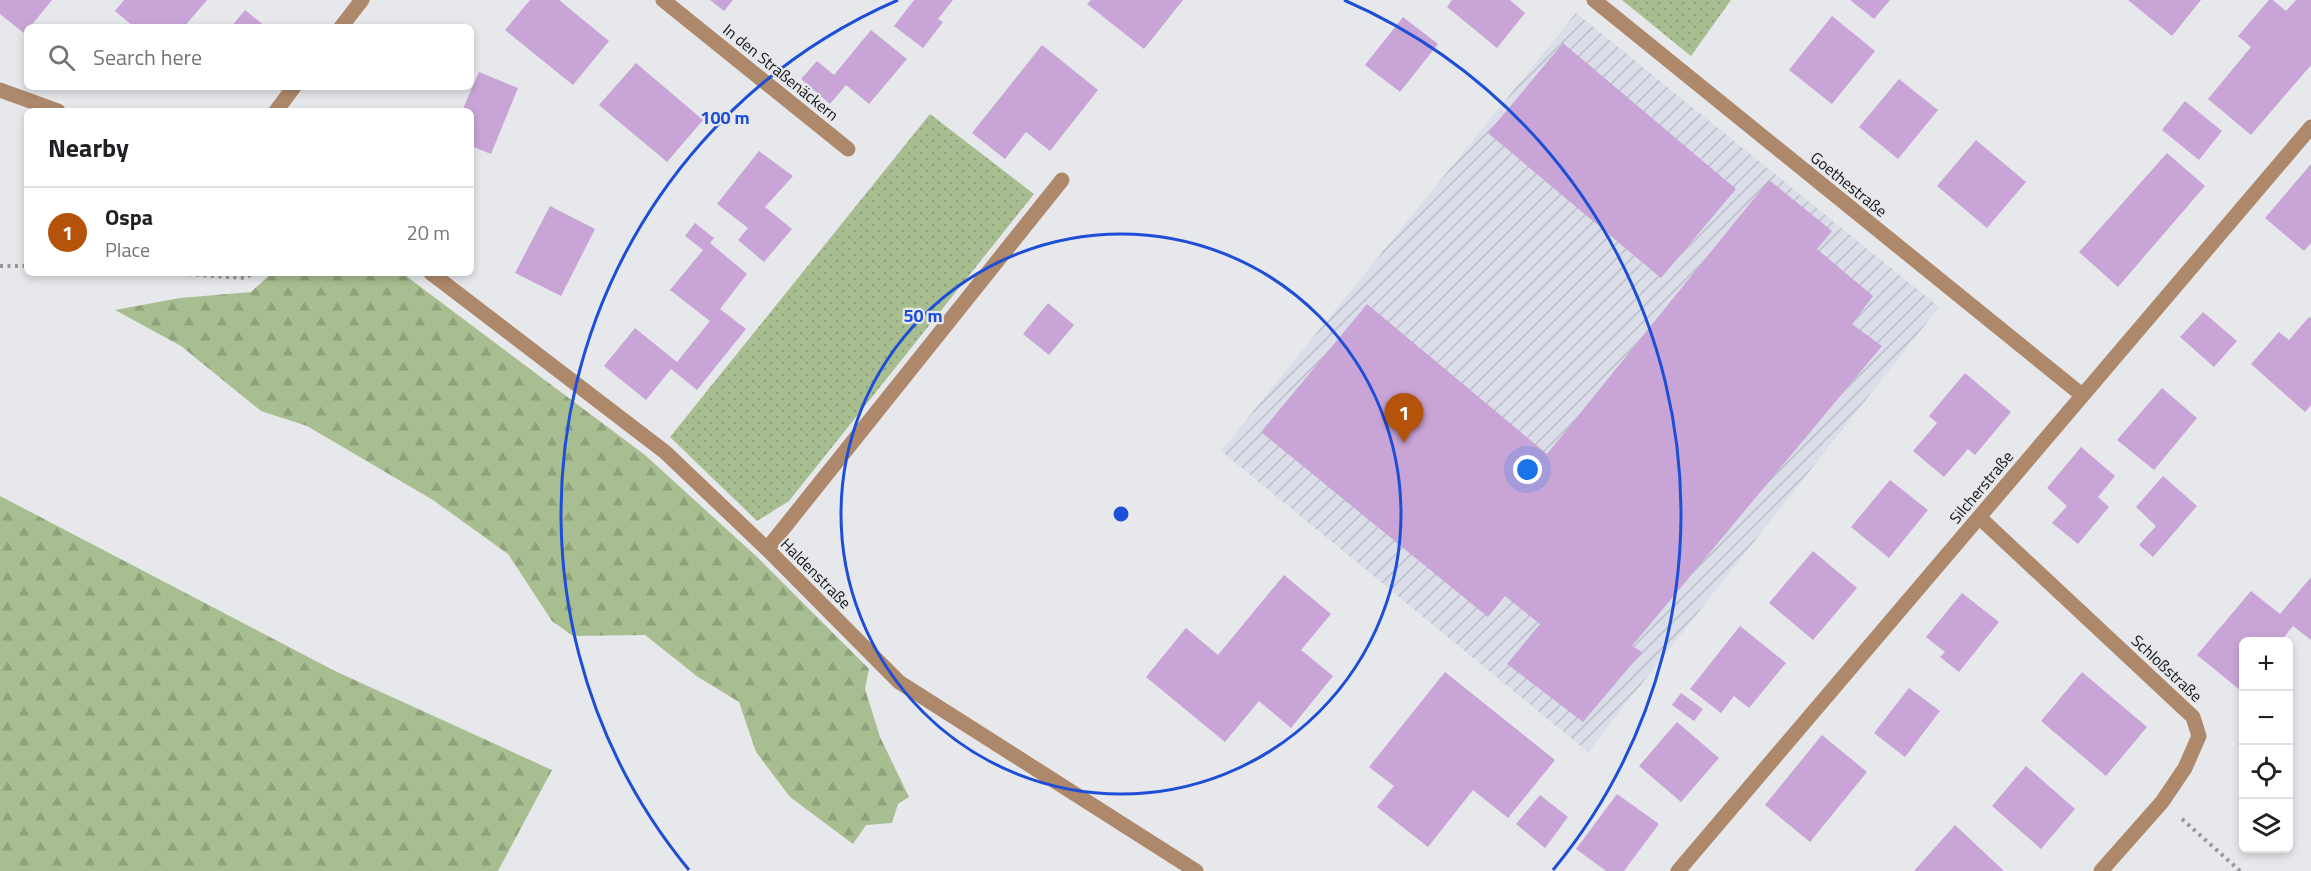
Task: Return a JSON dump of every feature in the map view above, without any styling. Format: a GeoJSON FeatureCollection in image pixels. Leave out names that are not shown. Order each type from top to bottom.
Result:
{"type":"FeatureCollection","features":[{"type":"Feature","properties":{"kind":"street"},"geometry":{"type":"LineString","coordinates":[[343,24],[362,0]]}},
{"type":"Feature","properties":{"kind":"street","name":"In den Straßenäckern"},"geometry":{"type":"LineString","coordinates":[[663,0],[848,149]]}},
{"type":"Feature","properties":{"kind":"street","name":"Goethestraße"},"geometry":{"type":"LineString","coordinates":[[1594,0],[2082,395]]}},
{"type":"Feature","properties":{"kind":"street"},"geometry":{"type":"LineString","coordinates":[[0,90],[50,108]]}},
{"type":"Feature","properties":{"kind":"street"},"geometry":{"type":"LineString","coordinates":[[278,108],[292,90]]}},
{"type":"Feature","properties":{"kind":"street","name":"Silcherstraße"},"geometry":{"type":"LineString","coordinates":[[1677,871],[2311,127]]}},
{"type":"Feature","properties":{"kind":"street"},"geometry":{"type":"LineString","coordinates":[[767,549],[1062,180]]}},
{"type":"Feature","properties":{"kind":"street","name":"Haldenstraße"},"geometry":{"type":"LineString","coordinates":[[435,276],[665,452],[767,549],[899,682],[1196,871]]}},
{"type":"Feature","properties":{"kind":"street","name":"Schloßstraße"},"geometry":{"type":"LineString","coordinates":[[1979,517],[2193,717],[2199,736],[2185,768],[2162,801],[2101,871]]}},
{"type":"Feature","properties":{"kind":"path"},"geometry":{"type":"LineString","coordinates":[[0,266],[24,266]]}},
{"type":"Feature","properties":{"kind":"path"},"geometry":{"type":"LineString","coordinates":[[214,276],[246,278],[249,276]]}},
{"type":"Feature","properties":{"kind":"path"},"geometry":{"type":"LineString","coordinates":[[2162,801],[2240,871]]}},
{"type":"Feature","properties":{"kind":"shaded area"},"geometry":{"type":"Polygon","coordinates":[[[1576,13],[1939,307],[1588,752],[1221,451],[1576,13]]]}},
{"type":"Feature","properties":{"kind":"green space"},"geometry":{"type":"Polygon","coordinates":[[[1622,0],[1731,0],[1691,56],[1622,0]]]}},
{"type":"Feature","properties":{"kind":"green space"},"geometry":{"type":"Polygon","coordinates":[[[930,114],[1034,194],[789,501],[757,521],[670,437],[930,114]]]}},
{"type":"Feature","properties":{"kind":"green space"},"geometry":{"type":"Polygon","coordinates":[[[269,276],[406,276],[645,455],[756,556],[869,669],[865,689],[880,737],[909,797],[898,804],[892,823],[866,825],[853,844],[790,797],[756,752],[739,702],[698,677],[645,635],[573,636],[552,621],[508,554],[433,500],[307,426],[261,411],[181,346],[115,310],[180,298],[251,292],[269,276]]]}},
{"type":"Feature","properties":{"kind":"green space"},"geometry":{"type":"Polygon","coordinates":[[[0,496],[337,672],[552,770],[498,871],[0,871],[0,496]]]}},
{"type":"Feature","properties":{"kind":"building"},"geometry":{"type":"Polygon","coordinates":[[[0,0],[52,0],[32,24],[24,24],[24,33],[0,14],[0,0]]]}},
{"type":"Feature","properties":{"kind":"building"},"geometry":{"type":"Polygon","coordinates":[[[124,0],[207,0],[187,24],[130,24],[115,11],[124,0]]]}},
{"type":"Feature","properties":{"kind":"building"},"geometry":{"type":"Polygon","coordinates":[[[530,0],[559,0],[609,41],[573,85],[505,30],[530,0]]]}},
{"type":"Feature","properties":{"kind":"building"},"geometry":{"type":"Polygon","coordinates":[[[710,0],[733,0],[724,11],[710,0]]]}},
{"type":"Feature","properties":{"kind":"building"},"geometry":{"type":"Polygon","coordinates":[[[914,0],[953,0],[938,19],[943,22],[923,48],[894,26],[914,0]]]}},
{"type":"Feature","properties":{"kind":"building"},"geometry":{"type":"Polygon","coordinates":[[[1091,0],[1183,0],[1144,49],[1087,4],[1091,0]]]}},
{"type":"Feature","properties":{"kind":"building"},"geometry":{"type":"Polygon","coordinates":[[[1452,0],[1510,0],[1525,13],[1497,48],[1447,7],[1452,0]]]}},
{"type":"Feature","properties":{"kind":"building"},"geometry":{"type":"Polygon","coordinates":[[[1850,0],[1890,0],[1874,19],[1850,0]]]}},
{"type":"Feature","properties":{"kind":"building"},"geometry":{"type":"Polygon","coordinates":[[[2128,0],[2201,0],[2172,36],[2128,0]]]}},
{"type":"Feature","properties":{"kind":"building"},"geometry":{"type":"Polygon","coordinates":[[[2269,0],[2273,0],[2286,11],[2296,0],[2311,0],[2311,65],[2251,135],[2208,99],[2251,47],[2238,36],[2269,0]]]}},
{"type":"Feature","properties":{"kind":"building"},"geometry":{"type":"Polygon","coordinates":[[[245,10],[262,24],[233,24],[245,10]]]}},
{"type":"Feature","properties":{"kind":"building"},"geometry":{"type":"Polygon","coordinates":[[[1832,16],[1875,51],[1832,104],[1789,70],[1832,16]]]}},
{"type":"Feature","properties":{"kind":"building"},"geometry":{"type":"Polygon","coordinates":[[[1403,17],[1438,44],[1400,92],[1365,65],[1403,17]]]}},
{"type":"Feature","properties":{"kind":"building"},"geometry":{"type":"Polygon","coordinates":[[[871,30],[907,59],[869,104],[846,85],[830,104],[801,79],[817,61],[834,75],[871,30]]]}},
{"type":"Feature","properties":{"kind":"building"},"geometry":{"type":"Polygon","coordinates":[[[1563,43],[1736,189],[1661,278],[1488,133],[1563,43]]]}},
{"type":"Feature","properties":{"kind":"building"},"geometry":{"type":"Polygon","coordinates":[[[1042,45],[1098,90],[1050,151],[1026,132],[1005,159],[972,133],[1042,45]]]}},
{"type":"Feature","properties":{"kind":"building"},"geometry":{"type":"Polygon","coordinates":[[[636,63],[703,120],[667,162],[599,105],[636,63]]]}},
{"type":"Feature","properties":{"kind":"building"},"geometry":{"type":"Polygon","coordinates":[[[479,72],[518,88],[491,154],[474,147],[474,108],[463,108],[471,90],[474,90],[479,72]]]}},
{"type":"Feature","properties":{"kind":"building"},"geometry":{"type":"Polygon","coordinates":[[[1899,79],[1938,110],[1898,159],[1859,127],[1899,79]]]}},
{"type":"Feature","properties":{"kind":"building"},"geometry":{"type":"Polygon","coordinates":[[[2185,101],[2222,131],[2199,160],[2162,130],[2185,101]]]}},
{"type":"Feature","properties":{"kind":"building"},"geometry":{"type":"Polygon","coordinates":[[[1976,140],[2026,182],[1987,228],[1937,186],[1976,140]]]}},
{"type":"Feature","properties":{"kind":"building"},"geometry":{"type":"Polygon","coordinates":[[[759,151],[793,176],[765,207],[792,229],[764,262],[738,240],[748,228],[717,204],[759,151]]]}},
{"type":"Feature","properties":{"kind":"building"},"geometry":{"type":"Polygon","coordinates":[[[2167,153],[2205,186],[2118,287],[2079,252],[2167,153]]]}},
{"type":"Feature","properties":{"kind":"building"},"geometry":{"type":"Polygon","coordinates":[[[2311,164],[2311,243],[2304,251],[2265,218],[2311,164]]]}},
{"type":"Feature","properties":{"kind":"building"},"geometry":{"type":"Polygon","coordinates":[[[1769,180],[1832,231],[1817,249],[1873,296],[1852,324],[1882,346],[1632,646],[1642,652],[1583,722],[1507,664],[1540,624],[1505,596],[1488,617],[1261,432],[1367,304],[1547,454],[1769,180]]]}},
{"type":"Feature","properties":{"kind":"building"},"geometry":{"type":"Polygon","coordinates":[[[550,206],[595,229],[561,296],[515,273],[550,206]]]}},
{"type":"Feature","properties":{"kind":"building"},"geometry":{"type":"Polygon","coordinates":[[[695,223],[714,238],[710,243],[747,274],[720,309],[746,329],[697,390],[671,369],[646,400],[604,366],[635,328],[677,362],[710,321],[670,290],[703,250],[685,236],[695,223]]]}},
{"type":"Feature","properties":{"kind":"building"},"geometry":{"type":"Polygon","coordinates":[[[1048,303],[1074,325],[1049,355],[1023,334],[1048,303]]]}},
{"type":"Feature","properties":{"kind":"building"},"geometry":{"type":"Polygon","coordinates":[[[2203,312],[2237,341],[2214,367],[2180,337],[2203,312]]]}},
{"type":"Feature","properties":{"kind":"building"},"geometry":{"type":"Polygon","coordinates":[[[2309,317],[2311,318],[2311,405],[2305,412],[2251,364],[2279,332],[2289,340],[2309,317]]]}},
{"type":"Feature","properties":{"kind":"building"},"geometry":{"type":"Polygon","coordinates":[[[1965,373],[2011,412],[1975,455],[1968,449],[1944,477],[1913,451],[1937,423],[1929,416],[1965,373]]]}},
{"type":"Feature","properties":{"kind":"building"},"geometry":{"type":"Polygon","coordinates":[[[2162,388],[2197,418],[2154,470],[2117,440],[2162,388]]]}},
{"type":"Feature","properties":{"kind":"building"},"geometry":{"type":"Polygon","coordinates":[[[2081,447],[2115,476],[2098,497],[2109,507],[2078,544],[2052,523],[2067,506],[2047,488],[2081,447]]]}},
{"type":"Feature","properties":{"kind":"building"},"geometry":{"type":"Polygon","coordinates":[[[2163,476],[2197,506],[2153,557],[2139,545],[2156,526],[2136,507],[2163,476]]]}},
{"type":"Feature","properties":{"kind":"building"},"geometry":{"type":"Polygon","coordinates":[[[1890,480],[1928,510],[1889,558],[1851,527],[1890,480]]]}},
{"type":"Feature","properties":{"kind":"building"},"geometry":{"type":"Polygon","coordinates":[[[1813,551],[1857,588],[1813,640],[1769,603],[1813,551]]]}},
{"type":"Feature","properties":{"kind":"building"},"geometry":{"type":"Polygon","coordinates":[[[1284,575],[1331,614],[1301,650],[1333,676],[1291,728],[1259,701],[1225,742],[1146,677],[1186,628],[1218,655],[1284,575]]]}},
{"type":"Feature","properties":{"kind":"building"},"geometry":{"type":"Polygon","coordinates":[[[2311,577],[2311,640],[2293,626],[2284,637],[2239,637],[2239,689],[2197,655],[2251,591],[2280,614],[2311,577]]]}},
{"type":"Feature","properties":{"kind":"building"},"geometry":{"type":"Polygon","coordinates":[[[1962,593],[1999,622],[1959,672],[1940,657],[1945,652],[1926,637],[1962,593]]]}},
{"type":"Feature","properties":{"kind":"building"},"geometry":{"type":"Polygon","coordinates":[[[1740,626],[1786,663],[1749,708],[1734,696],[1721,713],[1690,689],[1740,626]]]}},
{"type":"Feature","properties":{"kind":"building"},"geometry":{"type":"Polygon","coordinates":[[[1445,672],[1555,760],[1508,818],[1473,790],[1428,847],[1377,807],[1394,786],[1369,767],[1445,672]]]}},
{"type":"Feature","properties":{"kind":"building"},"geometry":{"type":"Polygon","coordinates":[[[2082,672],[2147,727],[2106,776],[2041,721],[2082,672]]]}},
{"type":"Feature","properties":{"kind":"building"},"geometry":{"type":"Polygon","coordinates":[[[1909,688],[1940,711],[1905,757],[1874,733],[1909,688]]]}},
{"type":"Feature","properties":{"kind":"building"},"geometry":{"type":"Polygon","coordinates":[[[1681,693],[1703,709],[1694,721],[1672,705],[1681,693]]]}},
{"type":"Feature","properties":{"kind":"building"},"geometry":{"type":"Polygon","coordinates":[[[1677,722],[1719,758],[1681,802],[1639,766],[1677,722]]]}},
{"type":"Feature","properties":{"kind":"building"},"geometry":{"type":"Polygon","coordinates":[[[1822,735],[1867,772],[1810,842],[1765,805],[1822,735]]]}},
{"type":"Feature","properties":{"kind":"building"},"geometry":{"type":"Polygon","coordinates":[[[2026,766],[2075,809],[2041,849],[1992,806],[2026,766]]]}},
{"type":"Feature","properties":{"kind":"building"},"geometry":{"type":"Polygon","coordinates":[[[1617,794],[1659,824],[1624,871],[1606,871],[1576,849],[1617,794]]]}},
{"type":"Feature","properties":{"kind":"building"},"geometry":{"type":"Polygon","coordinates":[[[1540,795],[1568,817],[1545,848],[1516,824],[1540,795]]]}},
{"type":"Feature","properties":{"kind":"building"},"geometry":{"type":"Polygon","coordinates":[[[1955,825],[2004,871],[1914,871],[1955,825]]]}},
{"type":"Feature","properties":{"kind":"place","name":"Ospa"},"geometry":{"type":"Point","coordinates":[1404,443]}}]}
